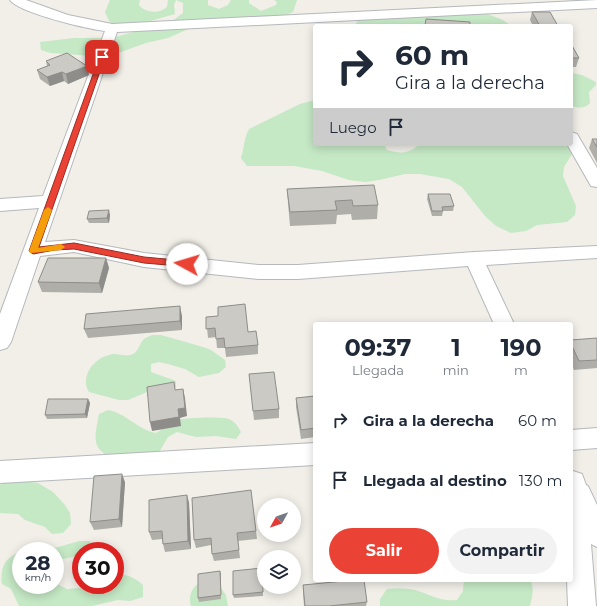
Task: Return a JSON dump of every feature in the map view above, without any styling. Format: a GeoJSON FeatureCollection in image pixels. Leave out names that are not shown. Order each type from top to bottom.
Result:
{"type":"FeatureCollection","features":[{"type":"Feature","properties":{"kind":"street"},"geometry":{"type":"LineString","coordinates":[[16,0],[27,5],[94,26],[112,28],[597,4]]}},
{"type":"Feature","properties":{"kind":"street"},"geometry":{"type":"LineString","coordinates":[[0,342],[112,28]]}},
{"type":"Feature","properties":{"kind":"street"},"geometry":{"type":"LineString","coordinates":[[573,140],[597,182]]}},
{"type":"Feature","properties":{"kind":"street"},"geometry":{"type":"LineString","coordinates":[[0,205],[51,201]]}},
{"type":"Feature","properties":{"kind":"street"},"geometry":{"type":"LineString","coordinates":[[33,251],[55,247],[74,246],[144,260],[258,272],[298,272],[474,259],[597,252]]}},
{"type":"Feature","properties":{"kind":"street"},"geometry":{"type":"LineString","coordinates":[[474,259],[503,322]]}},
{"type":"Feature","properties":{"kind":"street"},"geometry":{"type":"LineString","coordinates":[[573,440],[597,438]]}},
{"type":"Feature","properties":{"kind":"street"},"geometry":{"type":"LineString","coordinates":[[0,472],[313,454]]}},
{"type":"Feature","properties":{"kind":"street"},"geometry":{"type":"LineString","coordinates":[[573,481],[597,534]]}},
{"type":"Feature","properties":{"kind":"street"},"geometry":{"type":"LineString","coordinates":[[573,492],[582,606]]}},
{"type":"Feature","properties":{"kind":"green space"},"geometry":{"type":"Polygon","coordinates":[[[110,0],[140,0],[139,5],[142,8],[157,12],[167,7],[168,0],[176,0],[174,5],[175,14],[136,25],[114,25],[109,21],[105,12],[110,0]]]}},
{"type":"Feature","properties":{"kind":"green space"},"geometry":{"type":"Polygon","coordinates":[[[176,0],[208,0],[208,5],[219,9],[228,5],[231,0],[249,0],[249,3],[261,11],[276,5],[277,2],[274,0],[297,0],[293,12],[277,19],[193,27],[168,38],[146,43],[107,57],[51,53],[41,50],[40,42],[74,38],[108,38],[171,22],[183,13],[183,3],[176,0]]]}},
{"type":"Feature","properties":{"kind":"green space"},"geometry":{"type":"Polygon","coordinates":[[[378,10],[485,13],[503,20],[508,24],[355,24],[361,16],[378,10]]]}},
{"type":"Feature","properties":{"kind":"green space"},"geometry":{"type":"Polygon","coordinates":[[[573,73],[582,75],[596,82],[596,85],[589,92],[590,103],[579,108],[573,106],[573,73]]]}},
{"type":"Feature","properties":{"kind":"green space"},"geometry":{"type":"Polygon","coordinates":[[[313,101],[313,146],[385,146],[387,150],[404,152],[412,150],[417,146],[573,146],[573,145],[577,146],[564,167],[563,176],[576,206],[575,215],[567,222],[537,225],[526,231],[511,233],[496,226],[485,216],[462,187],[449,179],[420,174],[405,174],[365,182],[349,180],[322,171],[294,166],[247,166],[241,158],[249,129],[300,104],[313,101]]]}},
{"type":"Feature","properties":{"kind":"green space"},"geometry":{"type":"Polygon","coordinates":[[[152,335],[161,335],[211,350],[225,360],[226,367],[219,373],[199,377],[185,369],[159,362],[151,364],[151,372],[176,381],[176,388],[147,392],[128,400],[119,400],[89,392],[86,380],[87,375],[98,360],[112,354],[133,354],[137,351],[144,339],[152,335]]]}},
{"type":"Feature","properties":{"kind":"green space"},"geometry":{"type":"Polygon","coordinates":[[[108,410],[121,414],[143,429],[156,433],[164,428],[170,420],[192,418],[219,418],[231,420],[236,424],[241,432],[236,439],[216,436],[196,437],[177,432],[168,437],[158,454],[121,466],[105,455],[97,446],[96,434],[99,414],[108,410]]]}},
{"type":"Feature","properties":{"kind":"green space"},"geometry":{"type":"Polygon","coordinates":[[[18,480],[38,483],[53,492],[65,505],[70,513],[71,524],[63,533],[52,534],[45,527],[25,520],[18,514],[0,513],[0,485],[8,481],[18,480]]]}},
{"type":"Feature","properties":{"kind":"green space"},"geometry":{"type":"Polygon","coordinates":[[[79,541],[91,541],[91,542],[76,542],[79,541]]]}},
{"type":"Feature","properties":{"kind":"green space"},"geometry":{"type":"Polygon","coordinates":[[[72,543],[72,557],[64,559],[64,545],[72,543]]]}},
{"type":"Feature","properties":{"kind":"green space"},"geometry":{"type":"Polygon","coordinates":[[[11,557],[12,591],[2,584],[3,568],[7,560],[11,557]]]}},
{"type":"Feature","properties":{"kind":"green space"},"geometry":{"type":"Polygon","coordinates":[[[124,575],[137,580],[143,585],[143,597],[130,601],[118,600],[92,606],[19,606],[13,594],[64,594],[64,588],[72,589],[72,594],[124,594],[124,575]]]}},
{"type":"Feature","properties":{"kind":"green space"},"geometry":{"type":"Polygon","coordinates":[[[464,582],[531,582],[533,589],[530,606],[380,606],[380,599],[387,589],[401,588],[416,590],[444,600],[457,600],[463,591],[464,582]]]}},
{"type":"Feature","properties":{"kind":"green space"},"geometry":{"type":"Polygon","coordinates":[[[199,583],[221,588],[226,595],[228,606],[191,606],[191,593],[199,583]]]}},
{"type":"Feature","properties":{"kind":"building"},"geometry":{"type":"Polygon","coordinates":[[[532,12],[550,12],[557,24],[539,24],[532,12]]]}},
{"type":"Feature","properties":{"kind":"building"},"geometry":{"type":"Polygon","coordinates":[[[426,19],[470,22],[470,24],[425,24],[426,19]]]}},
{"type":"Feature","properties":{"kind":"building"},"geometry":{"type":"Polygon","coordinates":[[[573,48],[579,58],[573,58],[573,48]]]}},
{"type":"Feature","properties":{"kind":"building"},"geometry":{"type":"Polygon","coordinates":[[[67,53],[87,66],[66,74],[62,72],[47,77],[37,70],[50,65],[46,61],[67,53]]]}},
{"type":"Feature","properties":{"kind":"building"},"geometry":{"type":"Polygon","coordinates":[[[592,139],[597,139],[597,147],[592,139]]]}},
{"type":"Feature","properties":{"kind":"building"},"geometry":{"type":"Polygon","coordinates":[[[374,185],[378,205],[353,206],[352,200],[335,201],[337,210],[290,212],[287,189],[374,185]]]}},
{"type":"Feature","properties":{"kind":"building"},"geometry":{"type":"Polygon","coordinates":[[[428,194],[450,194],[454,206],[442,207],[443,211],[432,211],[428,194]]]}},
{"type":"Feature","properties":{"kind":"building"},"geometry":{"type":"Polygon","coordinates":[[[109,210],[107,218],[87,219],[89,211],[109,210]]]}},
{"type":"Feature","properties":{"kind":"building"},"geometry":{"type":"Polygon","coordinates":[[[48,258],[106,258],[99,283],[38,282],[48,258]]]}},
{"type":"Feature","properties":{"kind":"building"},"geometry":{"type":"Polygon","coordinates":[[[245,304],[248,332],[256,331],[258,345],[225,348],[224,338],[216,339],[215,328],[206,329],[206,317],[218,316],[218,307],[245,304]]]}},
{"type":"Feature","properties":{"kind":"building"},"geometry":{"type":"Polygon","coordinates":[[[180,306],[180,321],[84,329],[86,314],[180,306]]]}},
{"type":"Feature","properties":{"kind":"building"},"geometry":{"type":"Polygon","coordinates":[[[597,338],[597,360],[579,361],[573,348],[573,340],[597,338]]]}},
{"type":"Feature","properties":{"kind":"building"},"geometry":{"type":"Polygon","coordinates":[[[274,372],[279,409],[253,411],[249,374],[274,372]]]}},
{"type":"Feature","properties":{"kind":"building"},"geometry":{"type":"Polygon","coordinates":[[[174,382],[175,390],[183,389],[185,408],[178,409],[179,417],[150,422],[147,387],[174,382]]]}},
{"type":"Feature","properties":{"kind":"building"},"geometry":{"type":"Polygon","coordinates":[[[313,396],[313,428],[301,430],[296,398],[313,396]]]}},
{"type":"Feature","properties":{"kind":"building"},"geometry":{"type":"Polygon","coordinates":[[[48,399],[88,399],[85,414],[45,415],[48,399]]]}},
{"type":"Feature","properties":{"kind":"building"},"geometry":{"type":"Polygon","coordinates":[[[122,474],[119,519],[90,522],[94,476],[122,474]]]}},
{"type":"Feature","properties":{"kind":"building"},"geometry":{"type":"Polygon","coordinates":[[[251,490],[256,531],[237,533],[239,550],[212,554],[211,538],[194,540],[192,498],[251,490]]]}},
{"type":"Feature","properties":{"kind":"building"},"geometry":{"type":"Polygon","coordinates":[[[187,495],[188,541],[163,544],[162,531],[149,532],[149,500],[187,495]]]}},
{"type":"Feature","properties":{"kind":"building"},"geometry":{"type":"Polygon","coordinates":[[[257,569],[257,593],[233,595],[233,571],[257,569]]]}},
{"type":"Feature","properties":{"kind":"building"},"geometry":{"type":"Polygon","coordinates":[[[220,571],[221,595],[198,598],[198,574],[220,571]]]}},
{"type":"Feature","properties":{"kind":"building"},"geometry":{"type":"Polygon","coordinates":[[[334,582],[364,582],[367,602],[329,606],[305,606],[303,585],[334,582]]]}},
{"type":"Feature","properties":{"kind":"slow traffic"},"geometry":{"type":"LineString","coordinates":[[48,210],[33,251],[61,247]]}},
{"type":"Feature","properties":{"kind":"route"},"geometry":{"type":"LineString","coordinates":[[102,57],[33,251],[55,247],[74,246],[144,260],[187,264]]}}]}
